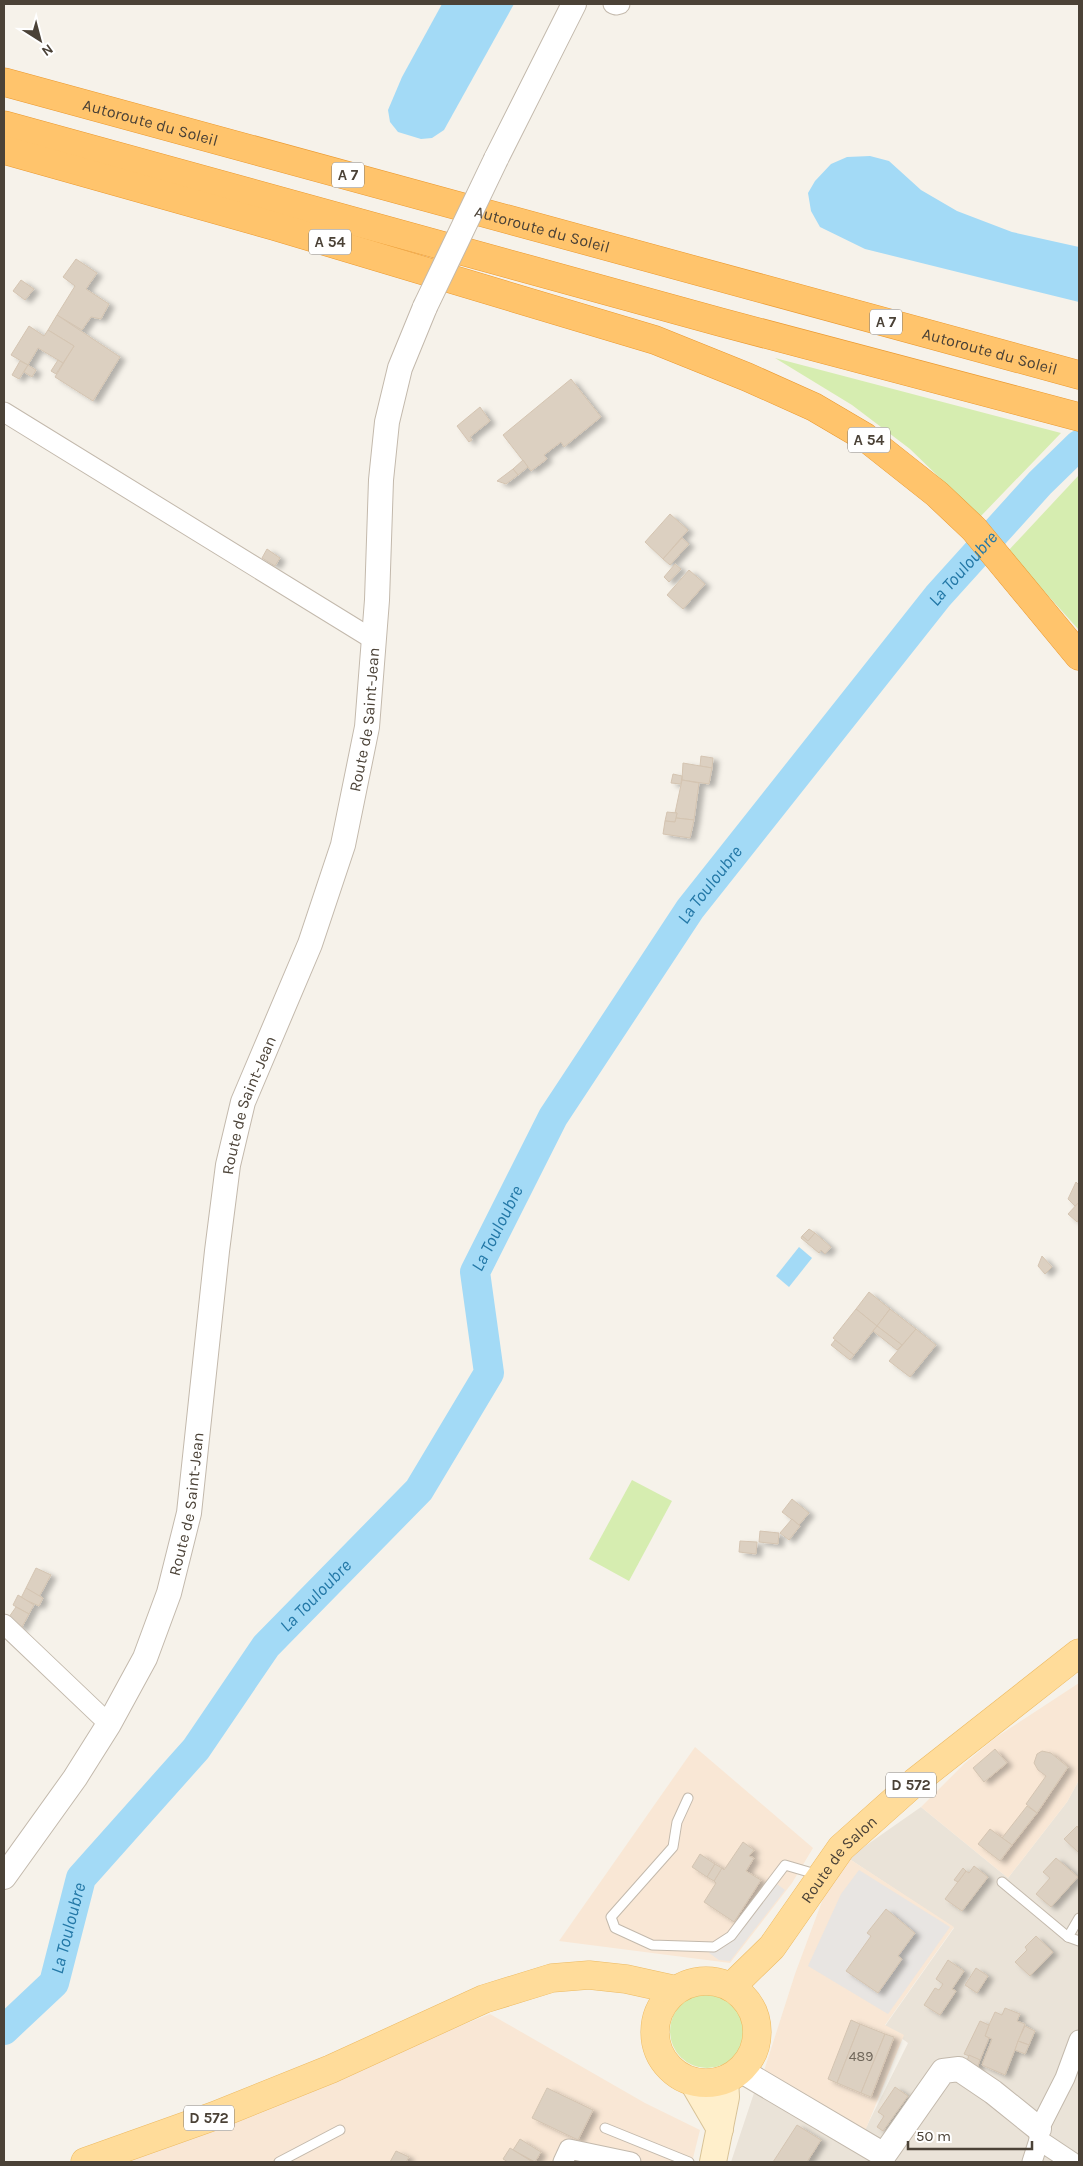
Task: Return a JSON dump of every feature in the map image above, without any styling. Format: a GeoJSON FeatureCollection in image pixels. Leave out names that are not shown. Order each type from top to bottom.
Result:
{"type":"FeatureCollection","features":[{"type":"Feature","properties":{"kind":"highway","name":"Autoroute du Soleil"},"geometry":{"type":"LineString","coordinates":[[4,82],[1079,375]]}},
{"type":"Feature","properties":{"kind":"highway"},"geometry":{"type":"LineString","coordinates":[[4,125],[711,319],[1073,415]]}},
{"type":"Feature","properties":{"kind":"highway","name":"A 54"},"geometry":{"type":"LineString","coordinates":[[4,150],[274,226],[655,340],[747,377],[814,407],[865,437],[937,494],[974,529],[1079,656]]}},
{"type":"Feature","properties":{"kind":"main road","name":"Route de Salon"},"geometry":{"type":"LineString","coordinates":[[731,1987],[772,1947],[841,1848],[915,1782],[1079,1653]]}},
{"type":"Feature","properties":{"kind":"main road","name":"Route de Salon"},"geometry":{"type":"LineString","coordinates":[[751,2008],[772,1947]]}},
{"type":"Feature","properties":{"kind":"main road","name":"D 572"},"geometry":{"type":"LineString","coordinates":[[85,2162],[214,2116],[331,2069],[484,1999],[552,1978],[589,1975],[626,1979],[676,1990]]}},
{"type":"Feature","properties":{"kind":"main road"},"geometry":{"type":"LineString","coordinates":[[626,1979],[658,2014]]}},
{"type":"Feature","properties":{"kind":"main road"},"geometry":{"type":"LineString","coordinates":[[703,1981],[717,1982],[731,1987],[742,1996],[751,2008],[756,2024],[756,2041],[750,2057],[732,2074],[708,2082],[692,2080],[676,2073],[664,2062],[657,2047],[655,2030],[658,2014],[665,2001],[676,1990],[689,1984],[703,1981]]}},
{"type":"Feature","properties":{"kind":"main road"},"geometry":{"type":"LineString","coordinates":[[713,2162],[732,2074]]}},
{"type":"Feature","properties":{"kind":"main road"},"geometry":{"type":"LineString","coordinates":[[692,2080],[720,2129]]}},
{"type":"Feature","properties":{"kind":"street","name":"Route de Saint-Jean"},"geometry":{"type":"LineString","coordinates":[[4,1877],[69,1786],[109,1724],[145,1658],[169,1593],[189,1513],[228,1165],[243,1102],[310,944],[343,845],[367,727],[374,640],[381,480],[387,422],[400,368],[424,307],[574,4]]}},
{"type":"Feature","properties":{"kind":"street"},"geometry":{"type":"LineString","coordinates":[[613,4],[620,4]]}},
{"type":"Feature","properties":{"kind":"street"},"geometry":{"type":"LineString","coordinates":[[4,412],[374,640]]}},
{"type":"Feature","properties":{"kind":"street"},"geometry":{"type":"LineString","coordinates":[[4,1624],[109,1724]]}},
{"type":"Feature","properties":{"kind":"street"},"geometry":{"type":"LineString","coordinates":[[1032,2162],[1039,2135],[1065,2078],[1079,2040]]}},
{"type":"Feature","properties":{"kind":"street"},"geometry":{"type":"LineString","coordinates":[[732,2074],[884,2155],[943,2071],[959,2069],[993,2092],[1039,2135],[1072,2162]]}},
{"type":"Feature","properties":{"kind":"street"},"geometry":{"type":"LineString","coordinates":[[563,2162],[569,2149],[631,2162]]}},
{"type":"Feature","properties":{"kind":"lane"},"geometry":{"type":"LineString","coordinates":[[688,1798],[676,1822],[672,1847],[611,1917],[615,1928],[652,1945],[714,1947],[731,1936],[785,1865],[821,1876]]}},
{"type":"Feature","properties":{"kind":"lane"},"geometry":{"type":"LineString","coordinates":[[1002,1882],[1068,1937],[1079,1941]]}},
{"type":"Feature","properties":{"kind":"lane"},"geometry":{"type":"LineString","coordinates":[[1068,1937],[1079,1918]]}},
{"type":"Feature","properties":{"kind":"lane"},"geometry":{"type":"LineString","coordinates":[[605,2128],[689,2162]]}},
{"type":"Feature","properties":{"kind":"lane"},"geometry":{"type":"LineString","coordinates":[[279,2162],[340,2130]]}},
{"type":"Feature","properties":{"kind":"shaded area"},"geometry":{"type":"Polygon","coordinates":[[[1079,1683],[1079,1780],[1067,1802],[1008,1878],[921,1807],[964,1764],[995,1738],[1079,1683]]]}},
{"type":"Feature","properties":{"kind":"shaded area"},"geometry":{"type":"Polygon","coordinates":[[[695,1747],[813,1848],[792,1883],[730,1963],[559,1941],[695,1747]]]}},
{"type":"Feature","properties":{"kind":"shaded area"},"geometry":{"type":"Polygon","coordinates":[[[1079,1780],[1079,2162],[731,2162],[754,2093],[856,2148],[908,2043],[885,2026],[954,1928],[848,1858],[921,1807],[1008,1878],[1067,1802],[1079,1780]]]}},
{"type":"Feature","properties":{"kind":"shaded area"},"geometry":{"type":"Polygon","coordinates":[[[848,1858],[954,1927],[885,2025],[904,2035],[863,2136],[764,2071],[795,1974],[824,1896],[848,1858]]]}},
{"type":"Feature","properties":{"kind":"shaded area"},"geometry":{"type":"Polygon","coordinates":[[[859,1870],[950,1927],[888,2014],[808,1966],[841,1894],[859,1870]]]}},
{"type":"Feature","properties":{"kind":"shaded area"},"geometry":{"type":"Polygon","coordinates":[[[769,1878],[785,1890],[730,1961],[719,1960],[709,1953],[723,1939],[769,1878]]]}},
{"type":"Feature","properties":{"kind":"shaded area"},"geometry":{"type":"Polygon","coordinates":[[[490,2014],[645,2103],[700,2130],[692,2162],[120,2162],[490,2014]]]}},
{"type":"Feature","properties":{"kind":"green space"},"geometry":{"type":"Polygon","coordinates":[[[775,358],[1061,433],[980,517],[910,449],[852,405],[775,358]]]}},
{"type":"Feature","properties":{"kind":"green space"},"geometry":{"type":"Polygon","coordinates":[[[1079,475],[1079,630],[1008,551],[1079,475]]]}},
{"type":"Feature","properties":{"kind":"green space"},"geometry":{"type":"Polygon","coordinates":[[[632,1480],[672,1501],[629,1581],[589,1559],[632,1480]]]}},
{"type":"Feature","properties":{"kind":"green space"},"geometry":{"type":"Polygon","coordinates":[[[707,1994],[728,2000],[738,2010],[744,2031],[738,2052],[728,2062],[707,2068],[686,2062],[676,2052],[670,2031],[676,2010],[686,2000],[707,1994]]]}},
{"type":"Feature","properties":{"kind":"water"},"geometry":{"type":"Polygon","coordinates":[[[442,4],[514,4],[444,130],[432,138],[421,139],[398,132],[390,122],[388,110],[402,77],[442,4]]]}},
{"type":"Feature","properties":{"kind":"water"},"geometry":{"type":"Polygon","coordinates":[[[870,156],[889,161],[921,190],[957,211],[1012,232],[1079,247],[1079,302],[865,249],[820,227],[811,211],[808,193],[815,181],[831,164],[847,157],[870,156]]]}},
{"type":"Feature","properties":{"kind":"water"},"geometry":{"type":"Polygon","coordinates":[[[799,1247],[812,1258],[789,1287],[776,1276],[799,1247]]]}},
{"type":"Feature","properties":{"kind":"building"},"geometry":{"type":"Polygon","coordinates":[[[76,259],[97,273],[86,289],[109,304],[101,319],[91,317],[82,330],[57,315],[75,286],[63,277],[76,259]]]}},
{"type":"Feature","properties":{"kind":"building"},"geometry":{"type":"Polygon","coordinates":[[[21,280],[34,289],[25,300],[13,291],[21,280]]]}},
{"type":"Feature","properties":{"kind":"building"},"geometry":{"type":"Polygon","coordinates":[[[57,315],[120,357],[93,401],[55,377],[74,346],[48,330],[57,315]]]}},
{"type":"Feature","properties":{"kind":"building"},"geometry":{"type":"Polygon","coordinates":[[[29,326],[44,336],[48,330],[74,346],[63,363],[38,348],[28,365],[11,355],[29,326]]]}},
{"type":"Feature","properties":{"kind":"building"},"geometry":{"type":"Polygon","coordinates":[[[58,360],[63,363],[56,374],[51,371],[58,360]]]}},
{"type":"Feature","properties":{"kind":"building"},"geometry":{"type":"Polygon","coordinates":[[[20,361],[28,365],[19,379],[12,375],[20,361]]]}},
{"type":"Feature","properties":{"kind":"building"},"geometry":{"type":"Polygon","coordinates":[[[28,365],[36,370],[32,377],[24,372],[28,365]]]}},
{"type":"Feature","properties":{"kind":"building"},"geometry":{"type":"Polygon","coordinates":[[[571,379],[601,417],[564,447],[561,442],[544,455],[547,459],[531,471],[503,435],[571,379]]]}},
{"type":"Feature","properties":{"kind":"building"},"geometry":{"type":"Polygon","coordinates":[[[480,407],[490,421],[470,437],[472,440],[469,442],[457,426],[480,407]]]}},
{"type":"Feature","properties":{"kind":"building"},"geometry":{"type":"Polygon","coordinates":[[[523,460],[528,467],[518,475],[513,469],[523,460]]]}},
{"type":"Feature","properties":{"kind":"building"},"geometry":{"type":"Polygon","coordinates":[[[513,469],[518,475],[506,484],[497,481],[513,469]]]}},
{"type":"Feature","properties":{"kind":"building"},"geometry":{"type":"Polygon","coordinates":[[[670,514],[688,530],[663,559],[645,542],[670,514]]]}},
{"type":"Feature","properties":{"kind":"building"},"geometry":{"type":"Polygon","coordinates":[[[682,538],[689,544],[670,565],[663,559],[682,538]]]}},
{"type":"Feature","properties":{"kind":"building"},"geometry":{"type":"Polygon","coordinates":[[[267,549],[280,558],[275,566],[262,558],[267,549]]]}},
{"type":"Feature","properties":{"kind":"building"},"geometry":{"type":"Polygon","coordinates":[[[675,564],[681,569],[669,582],[664,577],[675,564]]]}},
{"type":"Feature","properties":{"kind":"building"},"geometry":{"type":"Polygon","coordinates":[[[689,570],[705,584],[683,609],[667,595],[689,570]]]}},
{"type":"Feature","properties":{"kind":"building"},"geometry":{"type":"Polygon","coordinates":[[[701,756],[713,758],[712,768],[700,766],[701,756]]]}},
{"type":"Feature","properties":{"kind":"building"},"geometry":{"type":"Polygon","coordinates":[[[683,763],[712,768],[709,784],[682,780],[683,763]]]}},
{"type":"Feature","properties":{"kind":"building"},"geometry":{"type":"Polygon","coordinates":[[[673,774],[682,776],[681,784],[671,783],[673,774]]]}},
{"type":"Feature","properties":{"kind":"building"},"geometry":{"type":"Polygon","coordinates":[[[682,780],[699,783],[694,820],[676,818],[677,813],[675,813],[682,780]]]}},
{"type":"Feature","properties":{"kind":"building"},"geometry":{"type":"Polygon","coordinates":[[[667,812],[677,813],[675,822],[665,821],[667,812]]]}},
{"type":"Feature","properties":{"kind":"building"},"geometry":{"type":"Polygon","coordinates":[[[676,818],[694,820],[690,838],[663,834],[665,821],[675,822],[676,818]]]}},
{"type":"Feature","properties":{"kind":"building"},"geometry":{"type":"Polygon","coordinates":[[[1076,1182],[1079,1185],[1079,1202],[1076,1207],[1068,1199],[1076,1182]]]}},
{"type":"Feature","properties":{"kind":"building"},"geometry":{"type":"Polygon","coordinates":[[[1079,1202],[1079,1219],[1077,1222],[1068,1214],[1079,1202]]]}},
{"type":"Feature","properties":{"kind":"building"},"geometry":{"type":"Polygon","coordinates":[[[809,1229],[815,1233],[808,1241],[802,1236],[809,1229]]]}},
{"type":"Feature","properties":{"kind":"building"},"geometry":{"type":"Polygon","coordinates":[[[815,1233],[831,1247],[825,1254],[821,1250],[819,1253],[801,1238],[802,1236],[808,1241],[815,1233]]]}},
{"type":"Feature","properties":{"kind":"building"},"geometry":{"type":"Polygon","coordinates":[[[1042,1256],[1052,1267],[1045,1274],[1038,1266],[1042,1256]]]}},
{"type":"Feature","properties":{"kind":"building"},"geometry":{"type":"Polygon","coordinates":[[[869,1292],[890,1309],[877,1326],[856,1309],[869,1292]]]}},
{"type":"Feature","properties":{"kind":"building"},"geometry":{"type":"Polygon","coordinates":[[[856,1309],[877,1326],[854,1355],[833,1338],[856,1309]]]}},
{"type":"Feature","properties":{"kind":"building"},"geometry":{"type":"Polygon","coordinates":[[[890,1309],[916,1329],[902,1345],[877,1326],[890,1309]]]}},
{"type":"Feature","properties":{"kind":"building"},"geometry":{"type":"Polygon","coordinates":[[[877,1326],[902,1345],[897,1350],[873,1331],[877,1326]]]}},
{"type":"Feature","properties":{"kind":"building"},"geometry":{"type":"Polygon","coordinates":[[[916,1329],[936,1345],[910,1377],[889,1361],[916,1329]]]}},
{"type":"Feature","properties":{"kind":"building"},"geometry":{"type":"Polygon","coordinates":[[[835,1340],[854,1355],[850,1360],[831,1345],[835,1340]]]}},
{"type":"Feature","properties":{"kind":"building"},"geometry":{"type":"Polygon","coordinates":[[[792,1499],[809,1513],[799,1525],[782,1512],[792,1499]]]}},
{"type":"Feature","properties":{"kind":"building"},"geometry":{"type":"Polygon","coordinates":[[[792,1519],[800,1526],[789,1540],[780,1533],[792,1519]]]}},
{"type":"Feature","properties":{"kind":"building"},"geometry":{"type":"Polygon","coordinates":[[[760,1531],[779,1533],[778,1544],[759,1542],[760,1531]]]}},
{"type":"Feature","properties":{"kind":"building"},"geometry":{"type":"Polygon","coordinates":[[[740,1541],[757,1542],[756,1554],[739,1552],[740,1541]]]}},
{"type":"Feature","properties":{"kind":"building"},"geometry":{"type":"Polygon","coordinates":[[[36,1568],[51,1575],[39,1597],[26,1588],[36,1568]]]}},
{"type":"Feature","properties":{"kind":"building"},"geometry":{"type":"Polygon","coordinates":[[[26,1588],[43,1598],[39,1606],[21,1598],[26,1588]]]}},
{"type":"Feature","properties":{"kind":"building"},"geometry":{"type":"Polygon","coordinates":[[[18,1595],[34,1605],[29,1614],[13,1605],[18,1595]]]}},
{"type":"Feature","properties":{"kind":"building"},"geometry":{"type":"Polygon","coordinates":[[[16,1607],[29,1614],[21,1629],[9,1617],[16,1607]]]}},
{"type":"Feature","properties":{"kind":"building"},"geometry":{"type":"Polygon","coordinates":[[[995,1749],[1007,1763],[984,1782],[973,1768],[995,1749]]]}},
{"type":"Feature","properties":{"kind":"building"},"geometry":{"type":"Polygon","coordinates":[[[1042,1751],[1051,1753],[1068,1767],[1037,1813],[1026,1804],[1046,1776],[1038,1770],[1034,1763],[1037,1754],[1042,1751]]]}},
{"type":"Feature","properties":{"kind":"building"},"geometry":{"type":"Polygon","coordinates":[[[1027,1806],[1037,1813],[1012,1845],[1002,1838],[1027,1806]]]}},
{"type":"Feature","properties":{"kind":"building"},"geometry":{"type":"Polygon","coordinates":[[[1077,1826],[1079,1829],[1079,1853],[1064,1839],[1077,1826]]]}},
{"type":"Feature","properties":{"kind":"building"},"geometry":{"type":"Polygon","coordinates":[[[990,1829],[1012,1845],[1000,1861],[978,1844],[990,1829]]]}},
{"type":"Feature","properties":{"kind":"building"},"geometry":{"type":"Polygon","coordinates":[[[743,1842],[754,1850],[749,1856],[754,1858],[746,1871],[761,1880],[734,1922],[704,1902],[716,1883],[714,1881],[722,1868],[724,1870],[743,1842]]]}},
{"type":"Feature","properties":{"kind":"building"},"geometry":{"type":"Polygon","coordinates":[[[700,1854],[715,1864],[707,1877],[692,1867],[700,1854]]]}},
{"type":"Feature","properties":{"kind":"building"},"geometry":{"type":"Polygon","coordinates":[[[1056,1858],[1078,1877],[1051,1907],[1036,1894],[1050,1878],[1043,1872],[1056,1858]]]}},
{"type":"Feature","properties":{"kind":"building"},"geometry":{"type":"Polygon","coordinates":[[[715,1864],[722,1868],[714,1881],[707,1877],[715,1864]]]}},
{"type":"Feature","properties":{"kind":"building"},"geometry":{"type":"Polygon","coordinates":[[[974,1866],[988,1877],[962,1911],[945,1899],[966,1871],[969,1873],[974,1866]]]}},
{"type":"Feature","properties":{"kind":"building"},"geometry":{"type":"Polygon","coordinates":[[[963,1868],[966,1871],[958,1882],[954,1880],[963,1868]]]}},
{"type":"Feature","properties":{"kind":"building"},"geometry":{"type":"Polygon","coordinates":[[[886,1909],[915,1933],[898,1956],[902,1959],[878,1993],[846,1971],[871,1936],[867,1933],[886,1909]]]}},
{"type":"Feature","properties":{"kind":"building"},"geometry":{"type":"Polygon","coordinates":[[[1036,1936],[1053,1952],[1030,1976],[1015,1962],[1027,1950],[1025,1947],[1036,1936]]]}},
{"type":"Feature","properties":{"kind":"building"},"geometry":{"type":"Polygon","coordinates":[[[948,1960],[964,1971],[952,1989],[956,1991],[940,2015],[924,2005],[935,1988],[939,1990],[943,1984],[936,1979],[948,1960]]]}},
{"type":"Feature","properties":{"kind":"building"},"geometry":{"type":"Polygon","coordinates":[[[976,1968],[988,1976],[977,1993],[965,1985],[976,1968]]]}},
{"type":"Feature","properties":{"kind":"building"},"geometry":{"type":"Polygon","coordinates":[[[1005,2008],[1020,2014],[1017,2021],[1025,2024],[1005,2075],[982,2065],[992,2039],[985,2036],[989,2025],[995,2012],[1002,2015],[1005,2008]]]}},
{"type":"Feature","properties":{"kind":"building"},"geometry":{"type":"Polygon","coordinates":[[[851,2020],[860,2024],[837,2083],[828,2079],[851,2020]]]}},
{"type":"Feature","properties":{"kind":"building"},"geometry":{"type":"Polygon","coordinates":[[[980,2021],[989,2025],[985,2036],[989,2038],[980,2060],[964,2054],[980,2021]]]}},
{"type":"Feature","properties":{"kind":"building"},"geometry":{"type":"Polygon","coordinates":[[[860,2024],[885,2034],[861,2093],[837,2083],[860,2024]]]}},
{"type":"Feature","properties":{"kind":"building"},"geometry":{"type":"Polygon","coordinates":[[[1025,2026],[1035,2031],[1029,2045],[1018,2041],[1025,2026]]]}},
{"type":"Feature","properties":{"kind":"building"},"geometry":{"type":"Polygon","coordinates":[[[885,2034],[894,2037],[871,2097],[861,2093],[885,2034]]]}},
{"type":"Feature","properties":{"kind":"building"},"geometry":{"type":"Polygon","coordinates":[[[1018,2041],[1029,2045],[1025,2054],[1015,2050],[1018,2041]]]}},
{"type":"Feature","properties":{"kind":"building"},"geometry":{"type":"Polygon","coordinates":[[[969,2055],[980,2060],[977,2069],[966,2064],[969,2055]]]}},
{"type":"Feature","properties":{"kind":"building"},"geometry":{"type":"Polygon","coordinates":[[[895,2087],[908,2096],[883,2131],[877,2127],[884,2116],[878,2112],[895,2087]]]}},
{"type":"Feature","properties":{"kind":"building"},"geometry":{"type":"Polygon","coordinates":[[[547,2088],[593,2110],[578,2140],[532,2118],[547,2088]]]}},
{"type":"Feature","properties":{"kind":"building"},"geometry":{"type":"Polygon","coordinates":[[[797,2125],[821,2140],[807,2162],[773,2162],[797,2125]]]}},
{"type":"Feature","properties":{"kind":"building"},"geometry":{"type":"Polygon","coordinates":[[[520,2139],[541,2152],[535,2162],[513,2150],[520,2139]]]}},
{"type":"Feature","properties":{"kind":"building"},"geometry":{"type":"Polygon","coordinates":[[[510,2148],[531,2161],[508,2162],[503,2159],[510,2148]]]}},
{"type":"Feature","properties":{"kind":"building"},"geometry":{"type":"Polygon","coordinates":[[[396,2151],[409,2157],[406,2162],[390,2162],[396,2151]]]}},
{"type":"Feature","properties":{"kind":"waterway","name":"La Touloubre"},"geometry":{"type":"LineString","coordinates":[[4,2030],[54,1983],[81,1878],[196,1749],[266,1646],[419,1490],[489,1373],[475,1272],[553,1117],[690,909],[938,596],[1040,483],[1079,445]]}}]}
